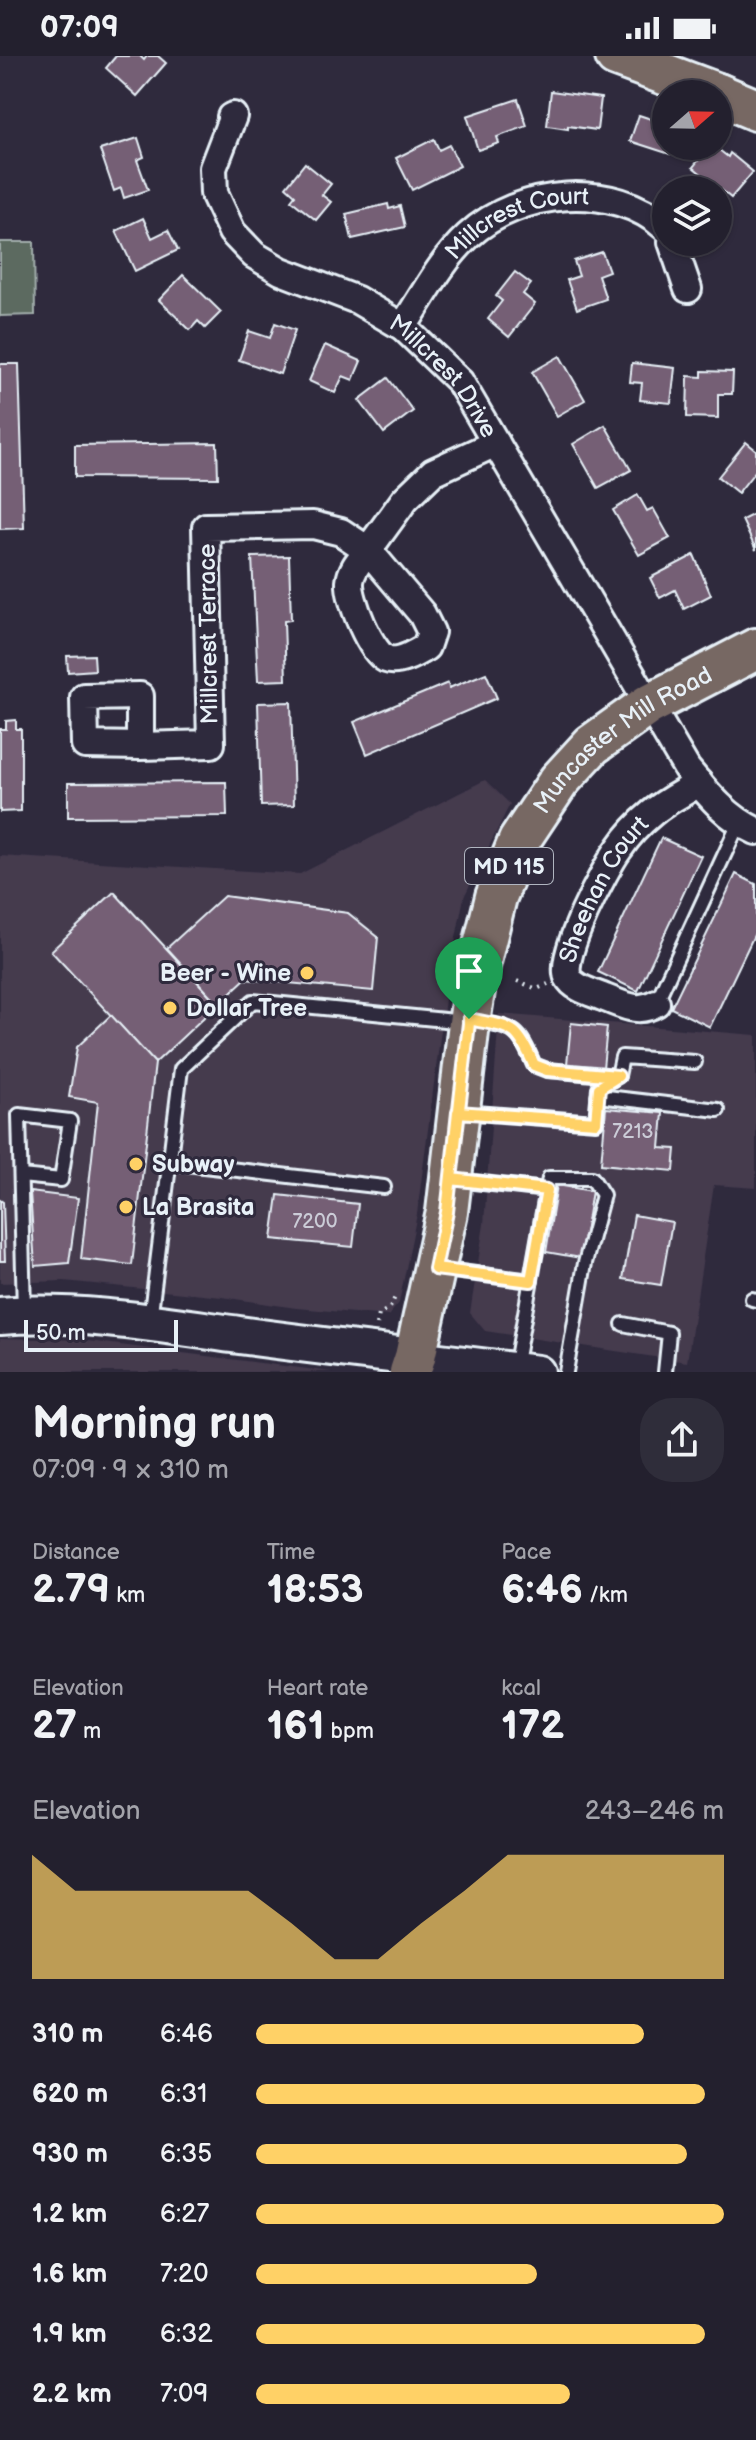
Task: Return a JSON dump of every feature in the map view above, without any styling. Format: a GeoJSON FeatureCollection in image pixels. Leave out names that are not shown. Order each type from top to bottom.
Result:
{"type":"FeatureCollection","features":[{"type":"Feature","properties":{"kind":"main road"},"geometry":{"type":"LineString","coordinates":[[616,56],[680,80]]}},
{"type":"Feature","properties":{"kind":"main road"},"geometry":{"type":"LineString","coordinates":[[732,100],[756,110]]}},
{"type":"Feature","properties":{"kind":"main road","name":"Muncaster Mill Road"},"geometry":{"type":"LineString","coordinates":[[413,1364],[447,1212],[476,978],[496,897],[519,841],[559,781],[592,745],[648,705],[756,649]]}},
{"type":"Feature","properties":{"kind":"main road"},"geometry":{"type":"LineString","coordinates":[[12,1316],[101,1318],[149,1323],[413,1364]]}},
{"type":"Feature","properties":{"kind":"street","name":"Millcrest Drive"},"geometry":{"type":"LineString","coordinates":[[231,117],[213,168],[214,193],[232,232],[254,255],[281,271],[357,300],[403,327],[460,382],[687,769],[710,797],[748,827]]}},
{"type":"Feature","properties":{"kind":"street","name":"Millcrest Court"},"geometry":{"type":"LineString","coordinates":[[403,327],[446,261],[469,235],[498,216],[530,202],[584,195],[615,199],[652,216]]}},
{"type":"Feature","properties":{"kind":"street"},"geometry":{"type":"LineString","coordinates":[[677,256],[688,289]]}},
{"type":"Feature","properties":{"kind":"street","name":"Millcrest Terrace"},"geometry":{"type":"LineString","coordinates":[[140,746],[211,744],[206,527],[313,525],[341,532],[368,550],[405,499],[433,472],[496,443]]}},
{"type":"Feature","properties":{"kind":"street","name":"Sheehan Court"},"geometry":{"type":"LineString","coordinates":[[656,1003],[637,1010],[586,990],[573,984],[567,976],[566,967],[592,896],[619,848],[651,813],[699,783]]}},
{"type":"Feature","properties":{"kind":"street"},"geometry":{"type":"LineString","coordinates":[[413,1364],[513,1370]]}},
{"type":"Feature","properties":{"kind":"lane"},"geometry":{"type":"LineString","coordinates":[[656,1003],[748,827]]}},
{"type":"Feature","properties":{"kind":"lane"},"geometry":{"type":"LineString","coordinates":[[149,1323],[181,1069],[253,1001],[469,1021],[514,1030],[524,1042],[534,1065],[547,1070],[618,1076]]}},
{"type":"Feature","properties":{"kind":"lane"},"geometry":{"type":"LineString","coordinates":[[458,1112],[596,1122],[599,1088],[618,1076],[622,1057],[695,1062]]}},
{"type":"Feature","properties":{"kind":"lane"},"geometry":{"type":"LineString","coordinates":[[598,1096],[718,1110]]}},
{"type":"Feature","properties":{"kind":"lane"},"geometry":{"type":"LineString","coordinates":[[12,1316],[21,1176],[19,1115],[70,1121],[61,1180],[21,1176]]}},
{"type":"Feature","properties":{"kind":"lane"},"geometry":{"type":"LineString","coordinates":[[169,1162],[384,1187]]}},
{"type":"Feature","properties":{"kind":"lane"},"geometry":{"type":"LineString","coordinates":[[513,1370],[549,1178],[592,1178],[603,1195],[585,1263],[566,1372]]}},
{"type":"Feature","properties":{"kind":"lane"},"geometry":{"type":"LineString","coordinates":[[451,1179],[547,1190]]}},
{"type":"Feature","properties":{"kind":"lane"},"geometry":{"type":"LineString","coordinates":[[435,1269],[531,1281]]}},
{"type":"Feature","properties":{"kind":"lane"},"geometry":{"type":"LineString","coordinates":[[623,1324],[669,1333],[665,1372]]}},
{"type":"Feature","properties":{"kind":"path"},"geometry":{"type":"LineString","coordinates":[[517,981],[537,989],[567,976]]}},
{"type":"Feature","properties":{"kind":"shaded area"},"geometry":{"type":"Polygon","coordinates":[[[0,242],[34,242],[35,315],[0,316],[0,242]]]}},
{"type":"Feature","properties":{"kind":"shaded area"},"geometry":{"type":"Polygon","coordinates":[[[485,780],[510,804],[464,897],[447,984],[417,1214],[399,1303],[388,1316],[64,1281],[0,1283],[0,856],[300,874],[485,780]]]}},
{"type":"Feature","properties":{"kind":"shaded area"},"geometry":{"type":"Polygon","coordinates":[[[499,1014],[756,1035],[756,1188],[714,1185],[687,1362],[485,1331],[470,1313],[484,1224],[499,1014]]]}},
{"type":"Feature","properties":{"kind":"shaded area"},"geometry":{"type":"Polygon","coordinates":[[[0,1338],[81,1340],[332,1372],[0,1372],[0,1338]]]}},
{"type":"Feature","properties":{"kind":"building"},"geometry":{"type":"Polygon","coordinates":[[[116,56],[140,56],[144,60],[147,56],[158,56],[166,63],[137,96],[106,68],[116,56]]]}},
{"type":"Feature","properties":{"kind":"building"},"geometry":{"type":"Polygon","coordinates":[[[551,91],[601,98],[597,130],[547,126],[551,91]]]}},
{"type":"Feature","properties":{"kind":"building"},"geometry":{"type":"Polygon","coordinates":[[[518,99],[527,126],[497,137],[499,143],[478,150],[467,116],[518,99]]]}},
{"type":"Feature","properties":{"kind":"building"},"geometry":{"type":"Polygon","coordinates":[[[639,115],[652,119],[652,148],[630,141],[639,115]]]}},
{"type":"Feature","properties":{"kind":"building"},"geometry":{"type":"Polygon","coordinates":[[[138,138],[144,157],[137,160],[148,190],[124,198],[121,188],[114,191],[100,150],[138,138]]]}},
{"type":"Feature","properties":{"kind":"building"},"geometry":{"type":"Polygon","coordinates":[[[434,139],[439,150],[449,145],[460,166],[412,190],[396,158],[434,139]]]}},
{"type":"Feature","properties":{"kind":"building"},"geometry":{"type":"Polygon","coordinates":[[[732,155],[753,172],[732,197],[732,176],[704,176],[693,167],[699,160],[732,160],[732,155]]]}},
{"type":"Feature","properties":{"kind":"building"},"geometry":{"type":"Polygon","coordinates":[[[305,163],[331,184],[322,195],[331,202],[316,220],[291,200],[295,195],[286,187],[305,163]]]}},
{"type":"Feature","properties":{"kind":"building"},"geometry":{"type":"Polygon","coordinates":[[[388,204],[389,209],[400,206],[405,227],[352,239],[346,214],[388,204]]]}},
{"type":"Feature","properties":{"kind":"building"},"geometry":{"type":"Polygon","coordinates":[[[143,218],[152,238],[168,230],[178,250],[135,271],[116,231],[143,218]]]}},
{"type":"Feature","properties":{"kind":"building"},"geometry":{"type":"Polygon","coordinates":[[[602,252],[609,271],[598,275],[606,299],[577,309],[567,280],[579,276],[574,261],[602,252]]]}},
{"type":"Feature","properties":{"kind":"building"},"geometry":{"type":"Polygon","coordinates":[[[515,272],[531,284],[523,294],[535,304],[509,337],[488,319],[502,301],[496,296],[515,272]]]}},
{"type":"Feature","properties":{"kind":"building"},"geometry":{"type":"Polygon","coordinates":[[[183,275],[221,312],[205,328],[198,321],[190,330],[159,300],[183,275]]]}},
{"type":"Feature","properties":{"kind":"building"},"geometry":{"type":"Polygon","coordinates":[[[275,323],[295,330],[280,374],[239,360],[249,331],[270,338],[275,323]]]}},
{"type":"Feature","properties":{"kind":"building"},"geometry":{"type":"Polygon","coordinates":[[[325,345],[361,361],[353,380],[343,376],[335,393],[309,381],[325,345]]]}},
{"type":"Feature","properties":{"kind":"building"},"geometry":{"type":"Polygon","coordinates":[[[560,356],[585,400],[557,416],[532,372],[560,356]]]}},
{"type":"Feature","properties":{"kind":"building"},"geometry":{"type":"Polygon","coordinates":[[[632,363],[675,368],[671,403],[640,400],[642,383],[630,382],[632,363]]]}},
{"type":"Feature","properties":{"kind":"building"},"geometry":{"type":"Polygon","coordinates":[[[0,364],[19,364],[24,528],[0,529],[0,364]]]}},
{"type":"Feature","properties":{"kind":"building"},"geometry":{"type":"Polygon","coordinates":[[[702,371],[733,372],[732,394],[718,394],[718,418],[687,417],[688,376],[702,377],[702,371]]]}},
{"type":"Feature","properties":{"kind":"building"},"geometry":{"type":"Polygon","coordinates":[[[388,378],[413,411],[384,433],[359,400],[388,378]]]}},
{"type":"Feature","properties":{"kind":"building"},"geometry":{"type":"Polygon","coordinates":[[[605,425],[631,470],[598,488],[573,444],[605,425]]]}},
{"type":"Feature","properties":{"kind":"building"},"geometry":{"type":"Polygon","coordinates":[[[746,442],[756,450],[756,470],[738,493],[718,477],[746,442]]]}},
{"type":"Feature","properties":{"kind":"building"},"geometry":{"type":"Polygon","coordinates":[[[217,443],[218,478],[75,477],[75,445],[217,443]]]}},
{"type":"Feature","properties":{"kind":"building"},"geometry":{"type":"Polygon","coordinates":[[[638,495],[647,511],[653,508],[670,538],[639,555],[613,510],[638,495]]]}},
{"type":"Feature","properties":{"kind":"building"},"geometry":{"type":"Polygon","coordinates":[[[756,513],[756,550],[742,520],[756,513]]]}},
{"type":"Feature","properties":{"kind":"building"},"geometry":{"type":"Polygon","coordinates":[[[694,555],[711,595],[684,609],[675,590],[660,598],[650,578],[694,555]]]}},
{"type":"Feature","properties":{"kind":"building"},"geometry":{"type":"Polygon","coordinates":[[[289,556],[291,620],[284,621],[286,680],[258,681],[252,557],[289,556]]]}},
{"type":"Feature","properties":{"kind":"building"},"geometry":{"type":"Polygon","coordinates":[[[94,655],[95,670],[68,672],[67,656],[94,655]]]}},
{"type":"Feature","properties":{"kind":"building"},"geometry":{"type":"Polygon","coordinates":[[[486,673],[497,698],[367,754],[354,722],[448,683],[449,688],[486,673]]]}},
{"type":"Feature","properties":{"kind":"building"},"geometry":{"type":"Polygon","coordinates":[[[291,702],[294,805],[261,806],[258,703],[291,702]]]}},
{"type":"Feature","properties":{"kind":"building"},"geometry":{"type":"Polygon","coordinates":[[[16,720],[16,729],[21,729],[21,811],[0,812],[0,729],[6,729],[6,721],[16,720]]]}},
{"type":"Feature","properties":{"kind":"building"},"geometry":{"type":"Polygon","coordinates":[[[226,782],[227,816],[68,817],[68,783],[226,782]]]}},
{"type":"Feature","properties":{"kind":"building"},"geometry":{"type":"Polygon","coordinates":[[[661,838],[701,856],[638,991],[598,972],[661,838]]]}},
{"type":"Feature","properties":{"kind":"building"},"geometry":{"type":"Polygon","coordinates":[[[736,874],[756,884],[756,931],[710,1027],[671,1008],[736,874]]]}},
{"type":"Feature","properties":{"kind":"building"},"geometry":{"type":"Polygon","coordinates":[[[114,892],[218,1004],[155,1063],[51,951],[114,892]]]}},
{"type":"Feature","properties":{"kind":"building"},"geometry":{"type":"Polygon","coordinates":[[[224,896],[348,913],[378,937],[373,991],[245,979],[218,1004],[167,948],[224,896]]]}},
{"type":"Feature","properties":{"kind":"building"},"geometry":{"type":"Polygon","coordinates":[[[111,1015],[155,1063],[132,1265],[81,1259],[98,1102],[69,1097],[77,1047],[111,1015]]]}},
{"type":"Feature","properties":{"kind":"building"},"geometry":{"type":"Polygon","coordinates":[[[571,1023],[607,1027],[603,1068],[567,1064],[571,1023]]]}},
{"type":"Feature","properties":{"kind":"building"},"geometry":{"type":"Polygon","coordinates":[[[606,1108],[663,1113],[660,1148],[676,1149],[674,1171],[601,1164],[606,1108]]]}},
{"type":"Feature","properties":{"kind":"building"},"geometry":{"type":"Polygon","coordinates":[[[557,1185],[592,1191],[581,1258],[546,1252],[557,1185]]]}},
{"type":"Feature","properties":{"kind":"building"},"geometry":{"type":"Polygon","coordinates":[[[30,1192],[78,1198],[69,1263],[35,1266],[30,1192]]]}},
{"type":"Feature","properties":{"kind":"building"},"geometry":{"type":"Polygon","coordinates":[[[278,1195],[358,1204],[353,1247],[272,1239],[278,1195]]]}},
{"type":"Feature","properties":{"kind":"building"},"geometry":{"type":"Polygon","coordinates":[[[0,1200],[3,1202],[5,1261],[0,1261],[0,1200]]]}},
{"type":"Feature","properties":{"kind":"building"},"geometry":{"type":"Polygon","coordinates":[[[634,1215],[672,1222],[661,1285],[623,1279],[634,1215]]]}},
{"type":"Feature","properties":{"kind":"place","name":"Beer - Wine"},"geometry":{"type":"Point","coordinates":[307,973]}},
{"type":"Feature","properties":{"kind":"place","name":"Dollar Tree"},"geometry":{"type":"Point","coordinates":[170,1008]}},
{"type":"Feature","properties":{"kind":"place","name":"Subway"},"geometry":{"type":"Point","coordinates":[136,1164]}},
{"type":"Feature","properties":{"kind":"place","name":"La Brasita"},"geometry":{"type":"Point","coordinates":[126,1207]}},
{"type":"Feature","properties":{"kind":"route"},"geometry":{"type":"LineString","coordinates":[[469,1019],[458,1112],[451,1179],[547,1190],[531,1281],[435,1269],[447,1212],[458,1112],[596,1122],[599,1088],[618,1076],[547,1070],[534,1065],[524,1042],[514,1030],[469,1019]]}}]}
